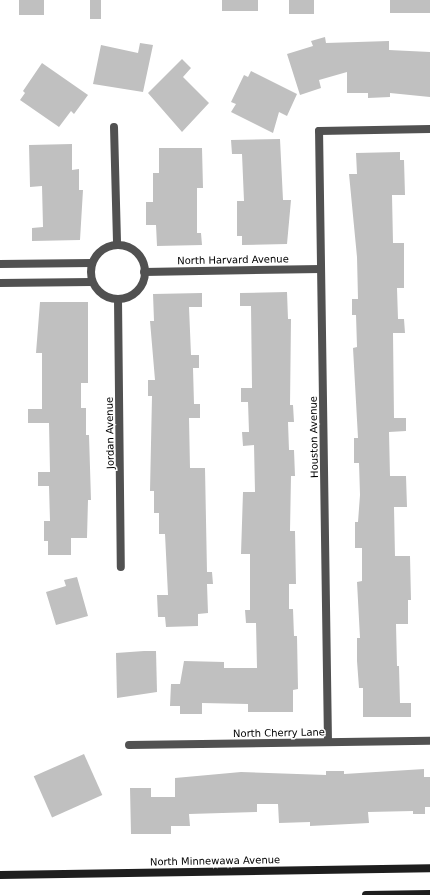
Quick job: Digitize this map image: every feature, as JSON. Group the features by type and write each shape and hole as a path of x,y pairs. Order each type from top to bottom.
{"main road":[{"name":"North Minnewawa Avenue","path":"0,875 430,868"},
{"path":"366,895 430,894"}],"street":[{"path":"114,127 117,245"},
{"name":"Houston Avenue","path":"328,742 319,131 430,129"},
{"path":"117,245 137,253 144,272 137,291 118,299 102,294 92,282 92,263 102,250 117,245"},
{"path":"0,264 92,263"},
{"name":"North Harvard Avenue","path":"144,272 322,269"},
{"path":"0,283 92,282"},
{"name":"Jordan Avenue","path":"118,299 121,567"},
{"name":"North Cherry Lane","path":"129,745 430,741"}],"building":[{"path":"19,0 44,0 44,15 19,15"},
{"path":"90,0 101,0 101,19 90,19"},
{"path":"222,0 258,0 258,11 222,11"},
{"path":"289,0 314,0 314,14 289,14"},
{"path":"390,0 430,0 430,13 390,13"},
{"path":"325,37 326,43 389,41 389,50 430,52 430,97 390,93 390,97 368,98 368,93 347,93 347,72 319,80 321,88 300,95 287,54 313,46 311,41"},
{"path":"140,43 153,45 143,92 93,84 101,45 138,53"},
{"path":"182,59 191,68 183,77 209,103 182,132 148,93"},
{"path":"42,63 88,95 74,114 71,111 59,127 20,100 25,93 23,91"},
{"path":"251,71 297,94 287,116 279,112 273,133 231,112 236,104 231,102 244,75 248,77"},
{"path":"280,139 283,200 291,200 287,244 242,245 242,236 237,236 237,201 244,201 242,154 232,154 231,140"},
{"path":"72,144 72,170 79,169 79,190 83,190 80,240 32,241 32,228 43,227 42,186 30,187 29,145"},
{"path":"159,148 202,148 203,188 197,188 197,233 201,233 202,245 157,246 156,225 146,225 146,202 153,202 153,173 159,173"},
{"path":"400,152 400,160 404,160 405,195 392,195 393,243 404,243 404,288 397,288 398,319 404,319 405,333 393,333 394,418 406,418 406,431 389,432 390,476 406,476 407,507 394,507 395,556 410,556 411,600 408,600 408,624 396,624 400,703 411,703 411,717 363,717 363,688 359,688 357,661 357,638 360,638 357,582 362,581 362,548 355,548 355,522 358,522 360,495 359,463 354,463 354,438 358,438 353,348 357,347 356,315 352,315 352,299 358,299 357,257 349,174 357,174 356,153"},
{"path":"287,292 288,319 291,319 290,405 293,405 294,422 288,422 289,450 294,450 295,476 291,476 290,531 295,531 296,584 289,584 289,609 293,609 294,636 297,636 298,689 293,690 293,712 248,712 248,704 202,703 202,714 180,714 180,706 170,706 171,684 180,684 184,661 224,662 224,668 257,668 256,623 246,623 245,610 250,610 250,554 241,554 243,492 255,492 254,445 243,446 242,432 249,432 248,402 241,402 241,388 252,388 251,306 240,306 240,293"},
{"path":"202,293 202,307 189,307 191,355 199,355 199,368 193,368 194,404 200,404 200,418 189,418 190,468 205,468 207,572 212,572 213,584 207,584 208,613 198,614 198,626 166,627 165,617 158,617 157,595 168,595 165,534 159,534 159,513 154,513 154,491 150,491 152,396 148,396 148,380 155,380 150,321 154,321 153,294"},
{"path":"40,302 88,302 88,383 81,383 81,408 86,408 86,435 89,435 91,500 88,500 87,538 71,538 71,555 48,555 48,541 44,541 44,521 50,521 49,486 38,486 38,472 50,472 49,423 28,423 28,409 42,409 42,353 36,353"},
{"path":"77,577 88,616 56,625 46,592 66,586 64,580"},
{"path":"156,651 157,692 117,698 116,653"},
{"path":"84,754 102,795 52,817 34,776"},
{"path":"424,769 424,777 430,777 430,807 425,807 425,814 413,814 413,811 368,812 369,823 310,826 310,822 279,823 278,804 257,804 257,812 189,814 190,826 171,826 171,834 131,834 130,788 151,788 151,797 175,797 175,778 241,772 326,775 326,771 344,771 344,774"}]}
